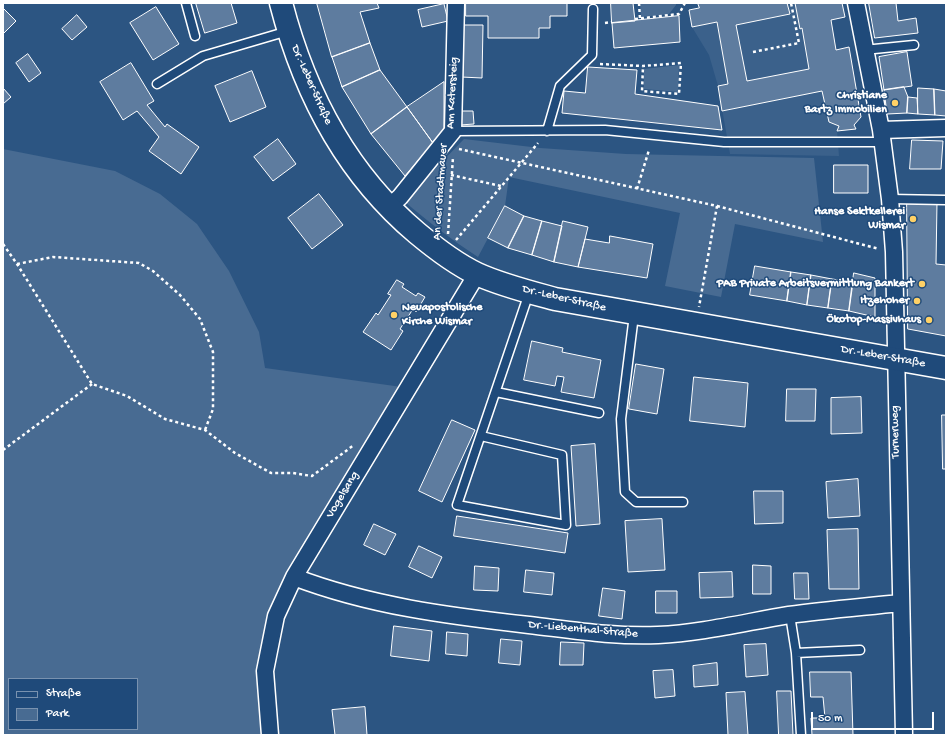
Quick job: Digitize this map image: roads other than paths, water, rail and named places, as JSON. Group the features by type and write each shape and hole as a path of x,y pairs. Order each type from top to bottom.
{"main road":[{"name":"Dr.-Leber-Straße","path":"281,3 288,31 322,116 365,181 389,207 426,241 445,255 477,274 529,292 634,314 946,368"}],"street":[{"name":"Am Katersteig","path":"389,207 400,197 453,131 456,3"},
{"name":"Turnerweg","path":"856,3 882,136 890,199 894,252 900,603 904,735"},
{"path":"882,136 946,128"},
{"name":"Vogelsang","path":"270,735 265,671 276,616 294,576 477,274"},
{"name":"Dr.-Liebenthal-Straße","path":"294,576 319,586 388,606 452,616 620,636 660,635 701,630 790,615 900,603"}],"lane":[{"path":"186,3 195,36"},
{"path":"547,131 560,86 592,55 592,9"},
{"path":"157,84 203,56 288,31"},
{"path":"864,50 914,45"},
{"path":"453,131 605,130 724,142 882,136"},
{"path":"890,199 946,200"},
{"path":"481,436 562,455 566,525 458,505 481,436 496,392 529,292"},
{"path":"634,314 621,419 625,492 636,502 683,502"},
{"path":"496,392 599,413"},
{"path":"790,615 796,653 801,735"},
{"path":"796,653 860,650"}],"place":[{"name":"Christiane Bartz Immobilien","path":"895,103"},
{"name":"Hanse Sektkellerei Wismar","path":"913,219"},
{"name":"PAB Private Arbeitsvermittlung Bankert","path":"922,284"},
{"name":"Itzehoher","path":"917,301"},
{"name":"Neuapostolische Kirche Wismar","path":"394,315"},
{"name":"Ökotop-Massivhaus","path":"929,320"}]}
